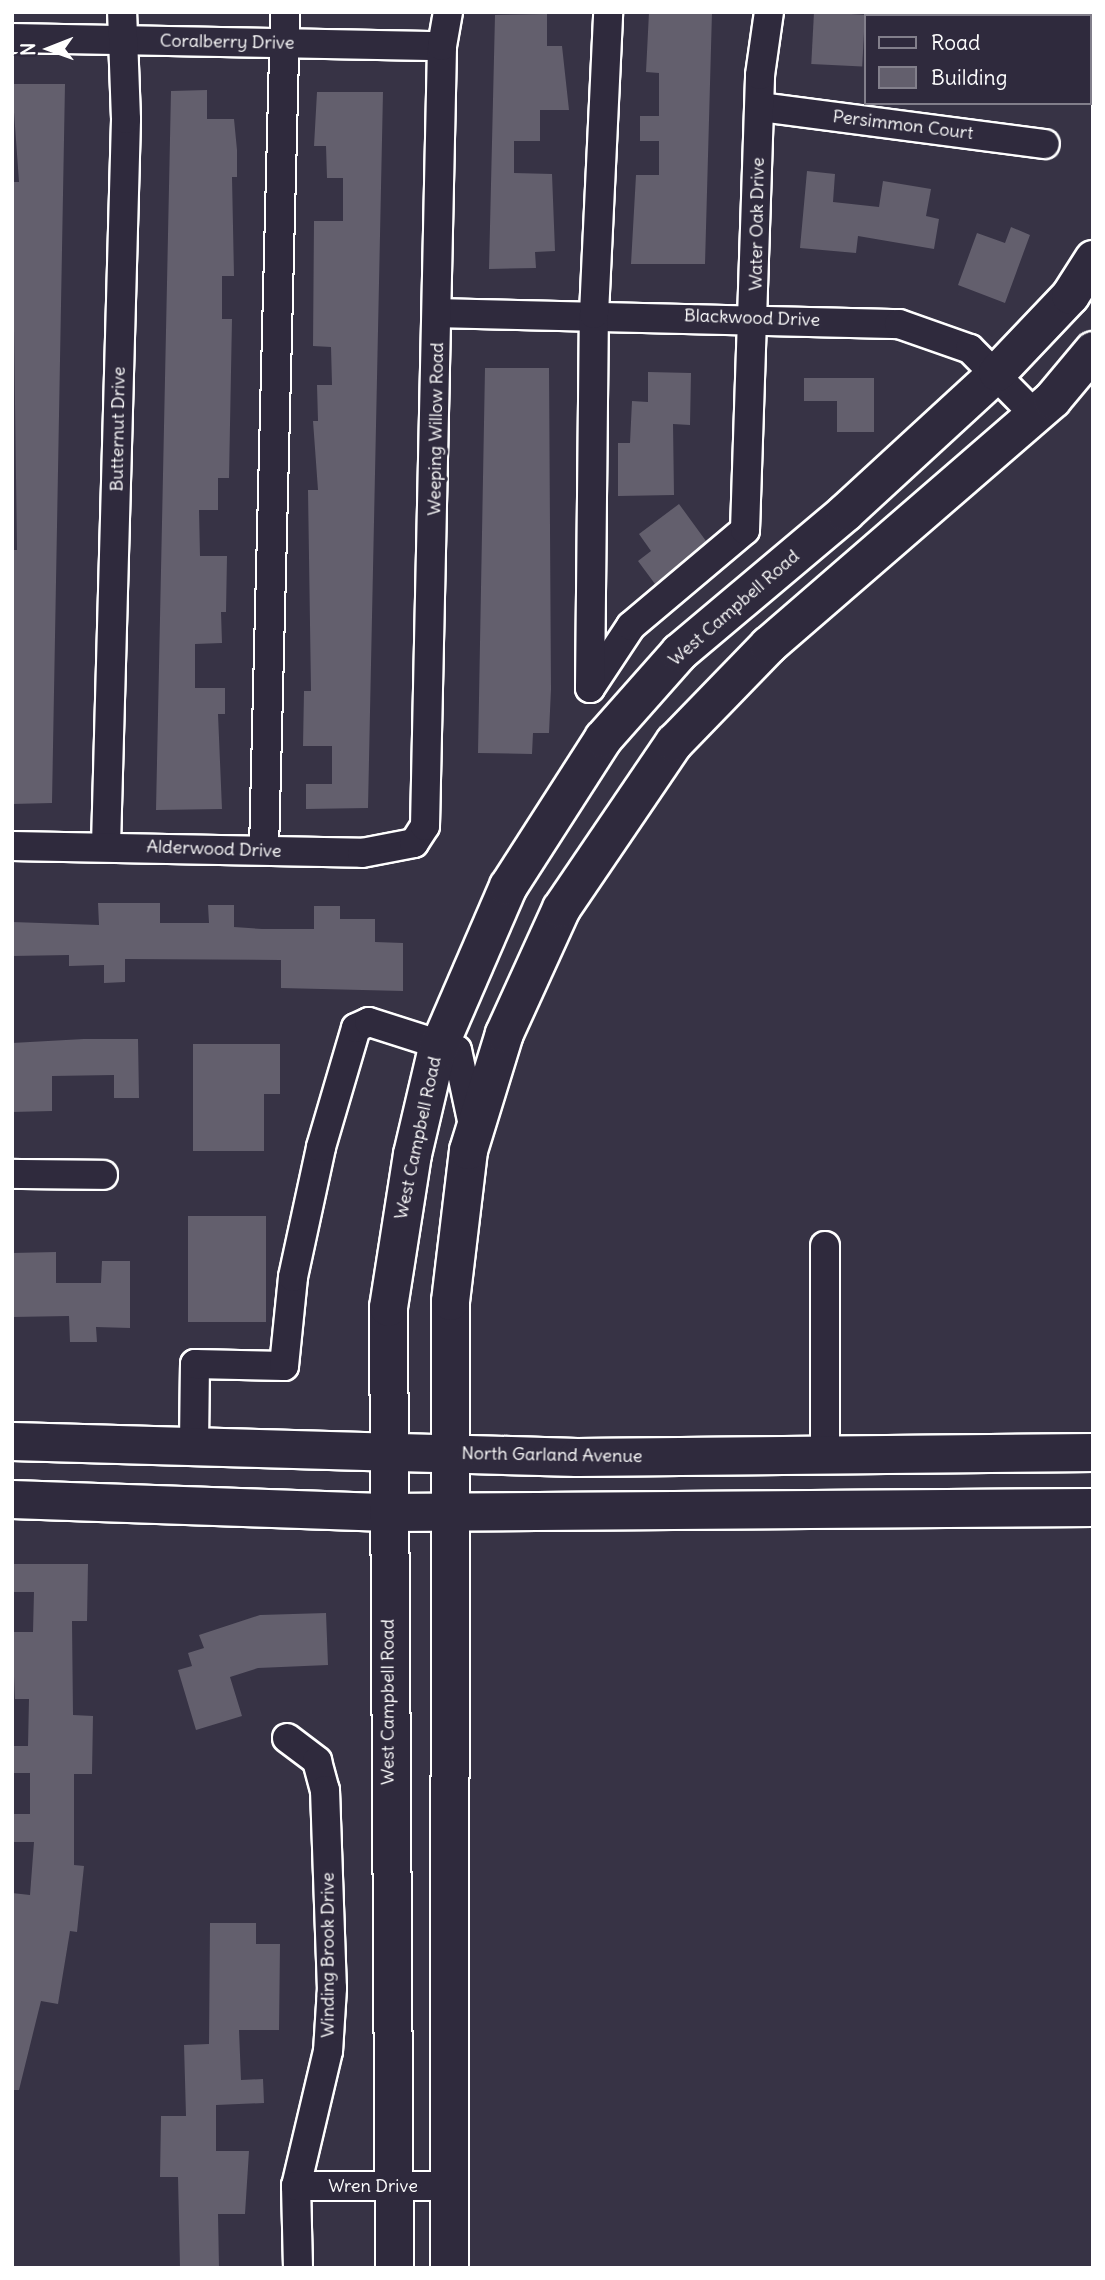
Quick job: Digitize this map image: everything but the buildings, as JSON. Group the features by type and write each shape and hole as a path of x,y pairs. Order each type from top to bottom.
{"main road":[{"name":"West Campbell Road","path":"394,2268 388,1512 393,1255 441,1041 483,938 535,839 603,738 709,627 998,372 1070,295 1093,259"},
{"path":"449,2268 447,1453 454,1251 474,1130 504,1032 561,908 674,742 744,670 1034,414 1093,350"},
{"path":"709,627 744,670"},
{"name":"North Garland Avenue","path":"12,1441 447,1453 825,1455 1093,1452"},
{"path":"12,1499 388,1512 1093,1507"}],"street":[{"name":"Butternut Drive","path":"106,845 126,119 120,41 122,12"},
{"path":"264,850 285,12"},
{"name":"Weeping Willow Road","path":"414,844 425,826 428,802 442,46 448,12"},
{"path":"594,314 608,12"},
{"name":"Water Oak Drive","path":"594,314 590,688 631,626 745,530 750,478 760,107 769,12"},
{"name":"Coralberry Drive","path":"12,38 442,46"},
{"name":"Persimmon Court","path":"760,107 1045,144"},
{"name":"Blackwood Drive","path":"438,313 755,317 899,324 940,334 998,372 1034,414"},
{"name":"Alderwood Drive","path":"12,846 106,845 362,853 414,844"},
{"path":"194,1445 195,1364 284,1366 292,1277 321,1147 356,1028 369,1022 441,1041 457,1050 463,1065 474,1130"},
{"path":"12,1174 103,1175"},
{"path":"825,1246 825,1455"},
{"name":"Winding Brook Drive","path":"287,1738 317,1762 325,1790 332,1975 328,2051 296,2186 298,2268"},
{"name":"Wren Drive","path":"296,2186 450,2186"}]}
